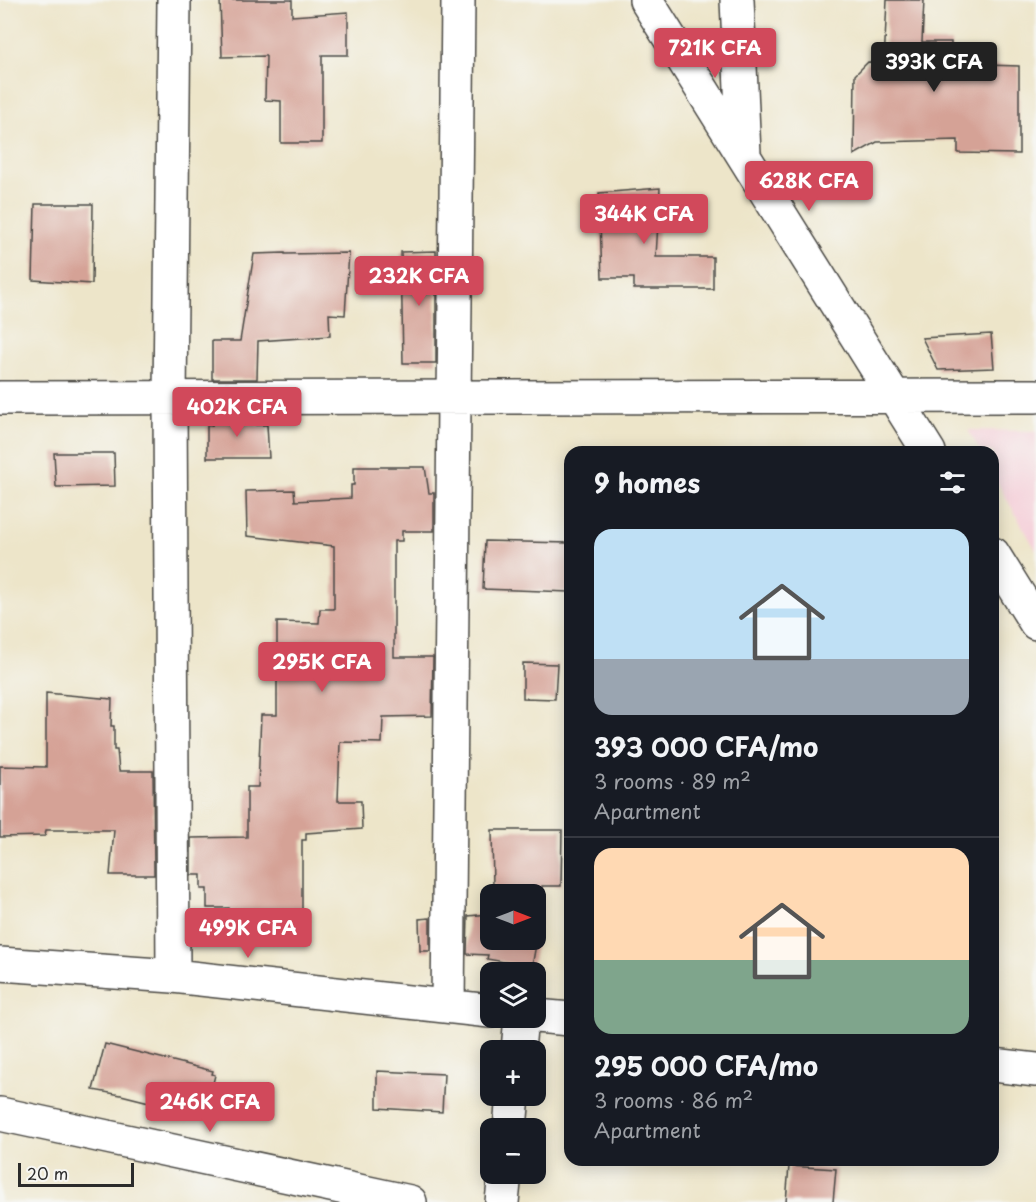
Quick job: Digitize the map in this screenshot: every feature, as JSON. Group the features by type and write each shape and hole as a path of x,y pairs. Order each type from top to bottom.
{"street":[{"path":"173,976 170,398 174,0"},
{"path":"448,1006 458,0"},
{"path":"646,0 925,446"},
{"path":"737,0 744,157"},
{"path":"0,398 453,399 1036,396"},
{"path":"999,564 1036,623"},
{"path":"0,964 173,976 480,1010"},
{"path":"546,1017 564,1018"},
{"path":"999,1066 1036,1070"},
{"path":"0,1114 391,1200"},
{"path":"502,1202 504,1184"}],"shaded area":[{"path":"968,430 1036,431 1036,550 999,485 999,446 977,446"}],"building":[{"path":"220,0 292,0 292,16 348,12 348,55 322,55 322,143 281,143 281,101 265,100 266,56 222,57"},
{"path":"887,0 924,0 922,42 951,42 951,64 1019,66 1019,154 958,153 958,140 877,142 854,155 855,75 868,62 884,63"},
{"path":"660,188 656,257 713,257 713,289 634,289 634,278 602,278 599,193"},
{"path":"35,204 93,204 92,284 33,280"},
{"path":"436,251 436,363 403,363 401,252"},
{"path":"349,253 345,315 329,314 330,336 258,341 257,379 212,379 212,341 240,341 254,254"},
{"path":"991,334 994,368 938,370 922,338"},
{"path":"212,416 256,416 256,425 267,425 269,458 207,458 207,426 212,426"},
{"path":"54,453 114,453 115,486 56,487"},
{"path":"354,467 425,467 429,493 434,493 434,531 402,531 402,541 394,541 394,657 433,657 432,716 383,717 382,743 340,742 338,801 361,801 362,829 306,833 306,840 302,840 302,940 228,929 229,908 207,908 207,889 201,889 201,875 191,875 191,838 247,837 247,787 258,787 261,715 277,715 277,622 319,623 320,609 334,609 334,546 247,536 246,491 294,490 295,501 351,498"},
{"path":"485,541 564,543 564,592 483,589"},
{"path":"523,663 557,664 555,699 523,698"},
{"path":"46,693 112,699 111,726 114,726 114,750 117,750 119,771 153,771 154,875 110,875 114,830 46,830 45,836 0,837 0,766 46,767"},
{"path":"492,830 562,830 561,886 493,884"},
{"path":"480,915 480,950 535,950 533,962 504,962 487,959 488,955 467,954 468,916"},
{"path":"430,918 430,951 420,951 419,919"},
{"path":"105,1044 213,1071 212,1074 215,1075 205,1116 93,1090"},
{"path":"377,1071 444,1074 442,1112 377,1108"},
{"path":"789,1166 836,1169 833,1202 786,1202"}]}
